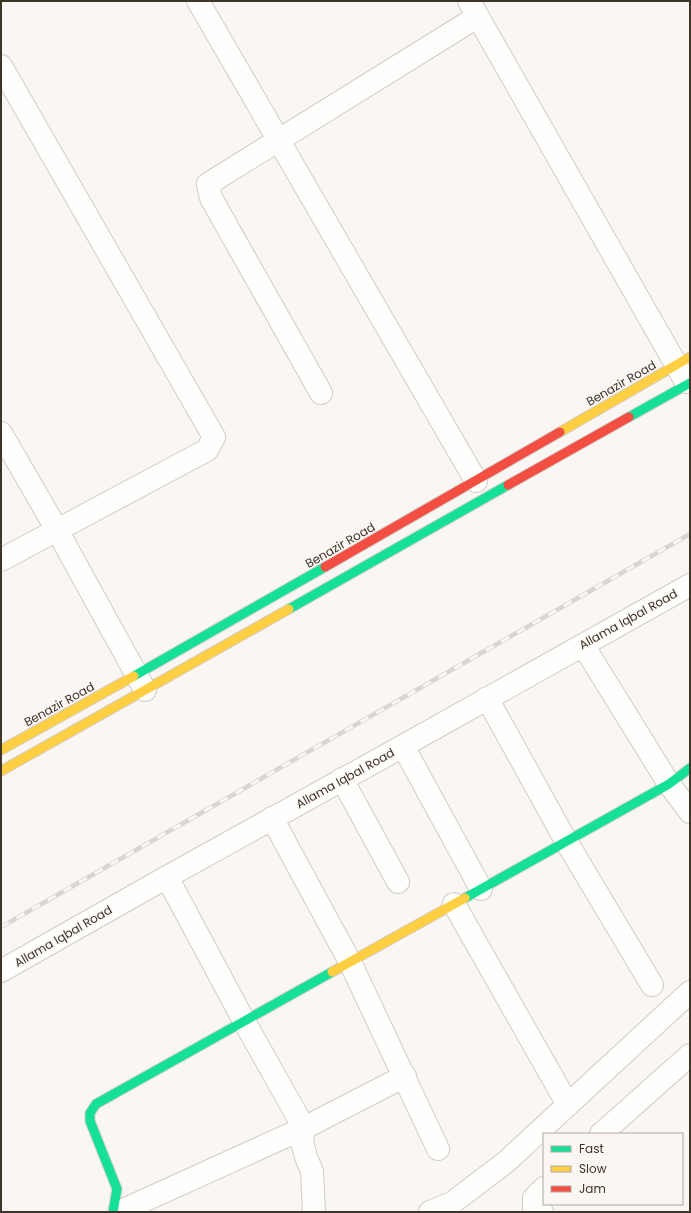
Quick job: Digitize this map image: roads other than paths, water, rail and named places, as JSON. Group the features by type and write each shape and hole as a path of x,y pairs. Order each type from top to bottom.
{"main road":[{"name":"Benazir Road","path":"1,750 141,682 476,481 684,361"},
{"path":"1,771 141,682 552,460 689,384"},
{"path":"113,1212 117,1189 90,1121 90,1113 96,1104 669,784 690,768"}],"street":[{"path":"198,1 476,481"},
{"path":"321,393 211,198 208,184 278,140 473,9 684,361 689,384"},
{"path":"1,66 214,438 207,450 1,560"},
{"path":"1,433 57,530 141,682"},
{"name":"Allama Iqbal Road","path":"1,971 689,586"},
{"path":"583,644 669,784 690,812"},
{"path":"487,698 566,841 652,985"},
{"path":"403,746 481,889"},
{"path":"342,779 398,882"},
{"path":"272,818 350,962 405,1076 438,1149"},
{"path":"167,877 244,1021 304,1128 302,1142 312,1171 314,1212"},
{"path":"454,904 568,1105"},
{"path":"430,1212 452,1203 506,1162 690,992"},
{"path":"602,1133 690,1055"},
{"path":"119,1212 304,1128 405,1076"},
{"path":"542,1212 534,1208 534,1198 543,1189"}],"railway":[{"path":"1,927 690,534"}]}
